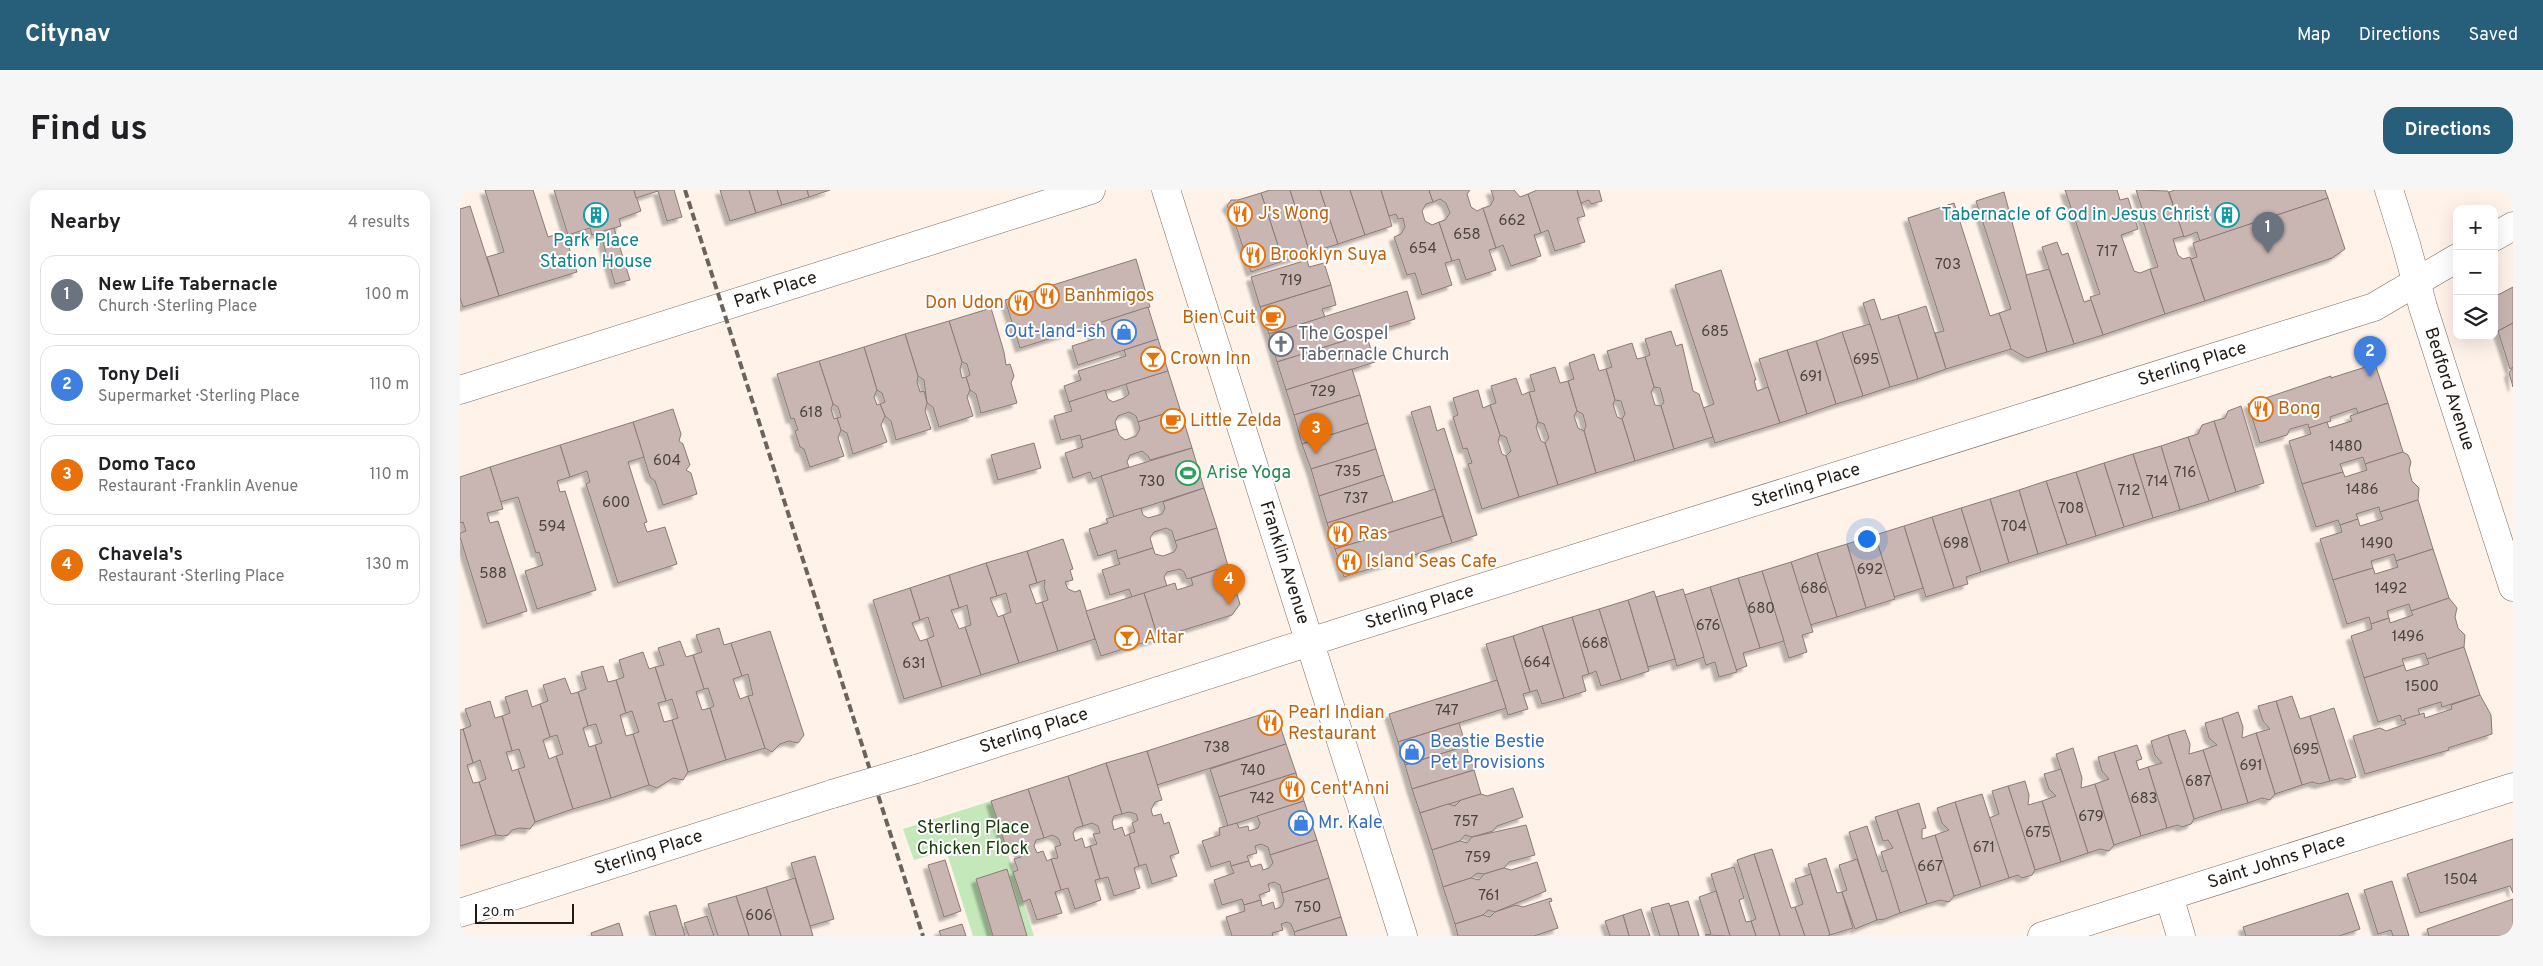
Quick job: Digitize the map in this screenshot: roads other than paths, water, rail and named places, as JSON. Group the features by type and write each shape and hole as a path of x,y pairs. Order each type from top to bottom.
{"street":[{"name":"Park Place","path":"460,390 1091,190"},
{"name":"Franklin Avenue","path":"1166,190 1403,936"},
{"name":"Bedford Avenue","path":"2389,190 2513,587"},
{"path":"2498,235 2513,226"},
{"name":"Sterling Place","path":"460,913 2374,307 2453,260"},
{"name":"Saint Johns Place","path":"2042,936 2513,787"},
{"path":"2169,896 2181,936"}],"railway":[{"path":"685,190 923,936"}],"place":[{"name":"J's Wong","path":"1240,214"},
{"name":"Park Place Station House","path":"596,215"},
{"name":"Tabernacle of God in Jesus Christ","path":"2227,215"},
{"name":"New Life Tabernacle","path":"2268,253"},
{"name":"Brooklyn Suya","path":"1253,255"},
{"name":"Banhmigos","path":"1047,296"},
{"name":"Don Udon","path":"1021,303"},
{"name":"Bien Cuit","path":"1273,318"},
{"name":"Out-land-ish","path":"1124,332"},
{"name":"The Gospel Tabernacle Church","path":"1281,344"},
{"name":"Crown Inn","path":"1153,359"},
{"name":"Tony Deli","path":"2370,377"},
{"name":"Bong","path":"2261,409"},
{"name":"Little Zelda","path":"1173,421"},
{"name":"Domo Taco","path":"1316,454"},
{"name":"Arise Yoga","path":"1188,473"},
{"name":"Ras","path":"1340,534"},
{"name":"Island Seas Cafe","path":"1349,562"},
{"name":"Chavela's","path":"1229,605"},
{"name":"Altar","path":"1127,638"},
{"name":"Pearl Indian Restaurant","path":"1270,723"},
{"name":"Beastie Bestie Pet Provisions","path":"1412,752"},
{"name":"Cent'Anni","path":"1292,789"},
{"name":"Mr. Kale","path":"1301,823"}],"park label":[{"name":"Sterling Place Chicken Flock","path":"973,838"}]}
